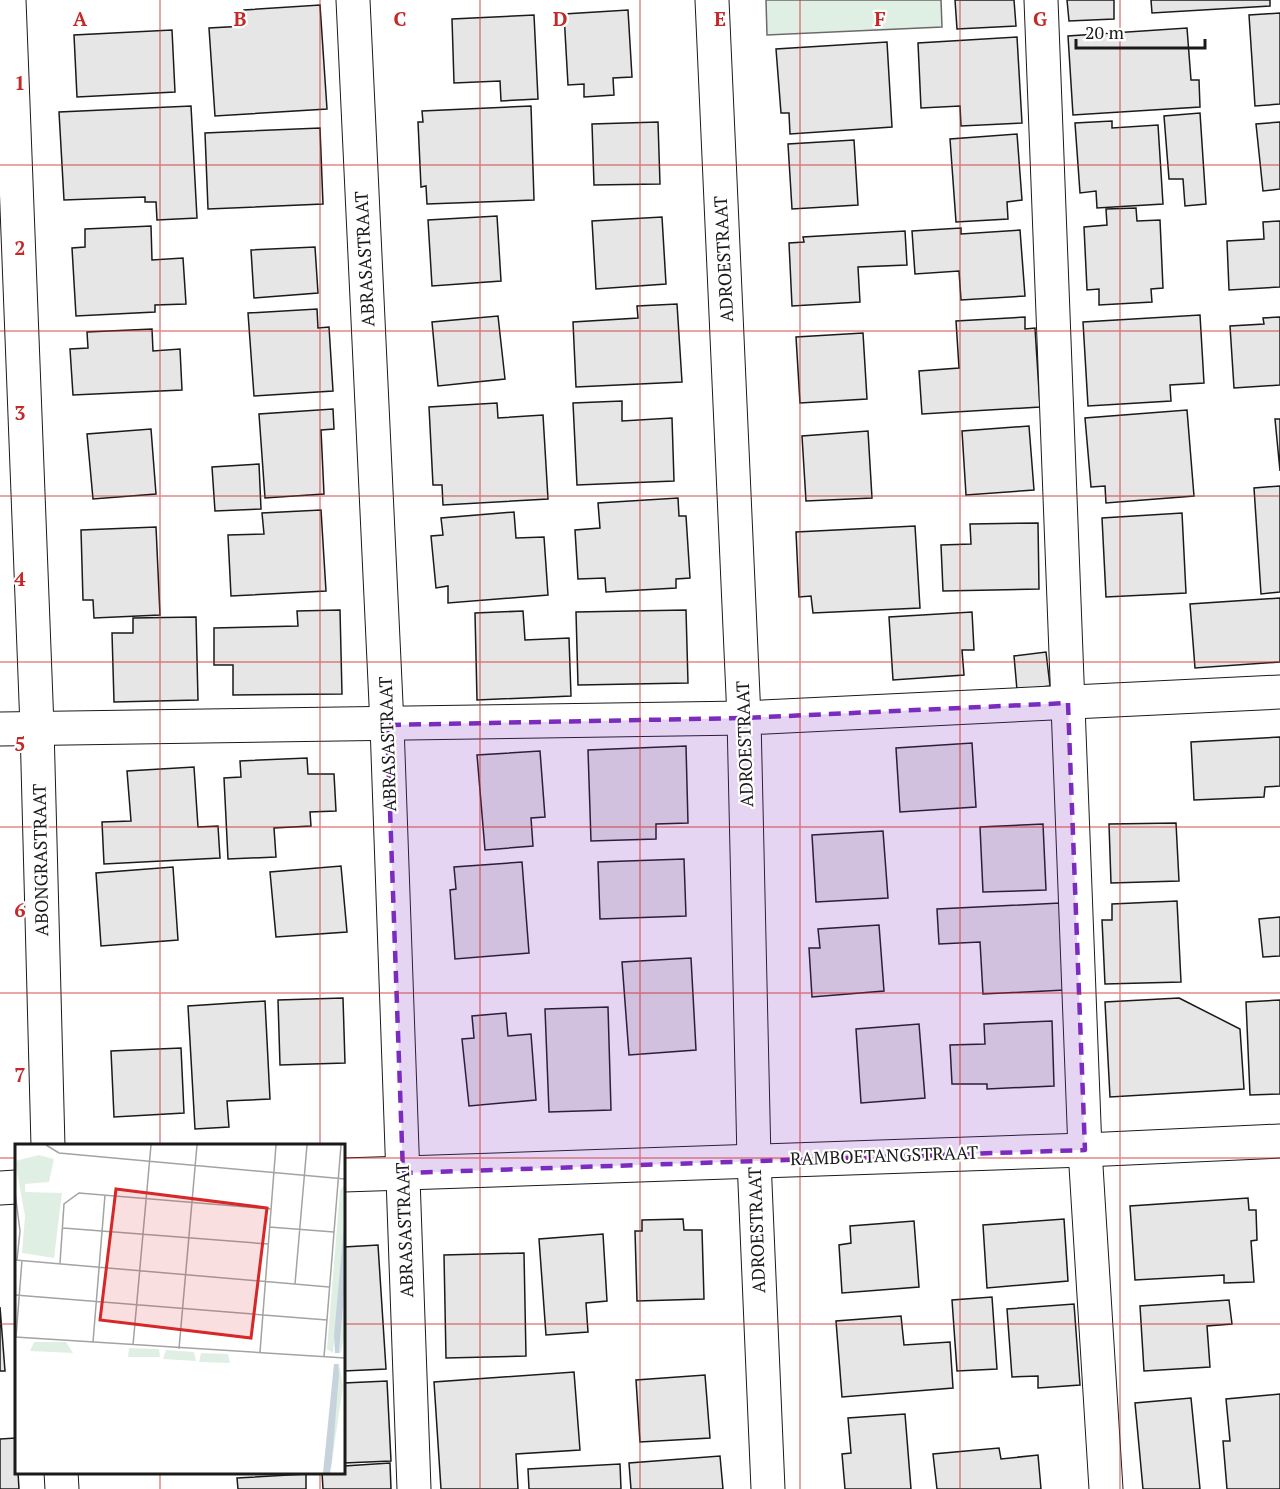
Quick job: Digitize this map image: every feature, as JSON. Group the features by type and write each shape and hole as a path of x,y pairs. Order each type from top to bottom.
{"street":[{"name":"ABONGRASTRAAT","path":"9,0 37,727 48,1144"},
{"name":"ABRASASTRAAT","path":"353,0 387,725 414,1489"},
{"name":"ADROESTRAAT","path":"712,0 744,718 754,1160 768,1489"},
{"path":"1041,0 1084,1150 1106,1489"},
{"path":"0,729 744,718 1280,692"},
{"name":"RAMBOETANGSTRAAT","path":"345,1175 1084,1150 1280,1141"},
{"path":"0,1188 15,1187"},
{"path":"61,1474 62,1489"}],"highlighted area":[{"path":"1068,703 1085,1150 403,1173 387,725 744,718"}],"green space":[{"path":"766,0 941,0 942,27 767,35"}],"building":[{"path":"955,0 1014,0 1016,26 957,29"},
{"path":"1067,0 1114,0 1114,19 1069,21"},
{"path":"1151,0 1270,0 1270,6 1152,13"},
{"path":"320,5 327,109 215,116 209,28 245,26 244,10"},
{"path":"628,10 632,77 613,78 614,95 584,97 584,84 568,85 564,14"},
{"path":"1280,13 1280,104 1255,106 1249,15"},
{"path":"534,15 538,99 501,101 500,81 454,83 452,19"},
{"path":"1187,28 1191,80 1199,80 1200,107 1073,115 1068,36"},
{"path":"172,30 175,92 77,97 74,35"},
{"path":"1017,37 1022,123 961,126 960,106 921,108 918,43"},
{"path":"887,42 892,127 790,134 789,113 781,113 776,49"},
{"path":"191,106 197,218 157,220 156,202 145,202 145,197 64,200 59,112"},
{"path":"531,106 534,200 427,204 426,186 421,187 418,122 423,122 422,111"},
{"path":"1200,113 1206,204 1185,206 1183,179 1169,179 1164,116"},
{"path":"1112,121 1112,128 1158,125 1163,204 1097,208 1096,191 1080,193 1075,123"},
{"path":"658,122 660,184 594,185 592,124"},
{"path":"1280,122 1280,189 1263,191 1256,124"},
{"path":"320,128 323,204 208,209 205,133"},
{"path":"1017,134 1022,200 1007,202 1008,219 956,222 950,139"},
{"path":"854,140 858,205 792,209 788,144"},
{"path":"1136,208 1137,221 1160,220 1163,288 1151,289 1152,302 1099,305 1099,289 1087,290 1084,227 1107,225 1106,209"},
{"path":"497,216 501,281 432,286 428,220"},
{"path":"662,217 666,284 596,289 592,221"},
{"path":"1280,221 1280,287 1229,290 1227,241 1264,239 1263,222"},
{"path":"151,226 152,260 183,258 186,304 155,305 155,312 76,316 72,248 85,247 85,229"},
{"path":"961,228 961,234 1020,230 1025,296 961,300 959,271 915,274 912,231"},
{"path":"905,231 907,265 858,267 860,302 792,306 789,243 804,242 803,237"},
{"path":"315,247 318,293 254,298 251,250"},
{"path":"677,304 682,382 576,387 573,322 638,318 637,306"},
{"path":"317,309 318,328 329,327 333,391 254,396 248,313"},
{"path":"1200,315 1204,383 1170,385 1171,401 1088,406 1083,322"},
{"path":"498,316 505,379 438,386 432,322"},
{"path":"1025,317 1025,329 1035,328 1040,407 922,414 919,371 959,368 956,321"},
{"path":"1280,317 1280,385 1234,388 1230,326 1264,324 1263,318"},
{"path":"152,329 153,351 180,349 182,390 73,395 70,349 88,348 87,332"},
{"path":"863,333 867,399 800,403 796,337"},
{"path":"622,401 622,421 672,418 674,481 577,485 573,403"},
{"path":"497,403 498,418 543,415 548,499 443,505 442,485 433,485 429,407"},
{"path":"333,409 334,429 321,430 324,494 265,498 259,414"},
{"path":"1187,410 1194,496 1106,503 1105,486 1091,487 1085,418"},
{"path":"1275,419 1280,419 1280,471"},
{"path":"1029,426 1034,490 966,495 962,431"},
{"path":"151,429 156,494 93,499 87,434"},
{"path":"868,431 872,498 806,501 802,436"},
{"path":"259,464 261,509 215,511 212,467"},
{"path":"1280,486 1280,592 1261,594 1254,488"},
{"path":"678,498 679,516 686,516 690,578 676,579 676,588 606,592 605,578 578,579 575,530 600,528 598,503"},
{"path":"321,510 326,591 231,596 228,535 264,534 262,513"},
{"path":"514,512 516,538 544,537 548,595 448,603 448,586 436,588 431,536 443,535 441,518"},
{"path":"1182,513 1186,593 1106,597 1102,518"},
{"path":"1038,523 1039,589 943,591 941,545 971,544 970,524"},
{"path":"915,526 920,608 813,613 811,596 799,597 796,532"},
{"path":"156,527 160,615 94,618 93,600 83,600 81,530"},
{"path":"1280,598 1280,662 1195,668 1190,604"},
{"path":"340,610 342,694 233,695 233,665 214,665 214,628 298,626 297,611"},
{"path":"686,610 688,683 578,685 576,612"},
{"path":"523,611 525,640 569,638 571,696 477,700 475,613"},
{"path":"972,612 974,650 962,650 964,675 893,680 889,617"},
{"path":"196,617 198,700 114,702 112,633 133,633 133,618"},
{"path":"1046,652 1050,686 1017,690 1014,656"},
{"path":"1280,737 1280,786 1265,787 1264,797 1194,800 1191,742"},
{"path":"972,743 976,807 900,812 896,748"},
{"path":"686,746 688,823 656,824 656,839 591,841 588,750"},
{"path":"540,751 545,817 531,818 533,846 485,850 477,755"},
{"path":"307,758 308,774 334,774 336,811 310,812 311,826 274,828 276,857 228,859 224,778 241,777 240,761"},
{"path":"194,767 198,827 218,826 220,858 104,864 102,822 131,821 127,771"},
{"path":"1176,823 1179,881 1111,883 1109,824"},
{"path":"1043,824 1046,890 983,892 980,827"},
{"path":"883,831 888,898 816,902 812,835"},
{"path":"684,859 686,916 600,919 598,862"},
{"path":"522,862 529,953 455,959 450,890 456,889 454,867"},
{"path":"341,866 347,932 276,937 270,872"},
{"path":"173,867 178,940 101,946 96,873"},
{"path":"1177,901 1181,982 1105,984 1102,920 1112,920 1112,904"},
{"path":"1060,903 1065,990 983,994 980,942 939,944 937,909"},
{"path":"1280,917 1280,956 1263,957 1259,919"},
{"path":"879,925 884,991 812,997 809,948 820,948 818,929"},
{"path":"691,958 696,1050 629,1055 622,962"},
{"path":"343,998 345,1063 280,1065 278,1000"},
{"path":"1179,998 1240,1029 1244,1089 1110,1097 1105,1002"},
{"path":"1280,1000 1280,1094 1250,1095 1246,1002"},
{"path":"265,1001 270,1099 227,1101 229,1127 195,1129 188,1006"},
{"path":"608,1007 611,1110 549,1112 545,1009"},
{"path":"506,1013 508,1036 531,1034 536,1100 469,1106 462,1039 474,1038 472,1016"},
{"path":"1052,1021 1054,1086 987,1089 987,1084 952,1084 950,1045 985,1044 984,1024"},
{"path":"919,1024 925,1098 861,1103 856,1029"},
{"path":"181,1048 184,1113 114,1117 111,1051"},
{"path":"1248,1198 1249,1210 1256,1210 1257,1240 1251,1241 1254,1282 1224,1283 1224,1275 1135,1280 1130,1206"},
{"path":"683,1219 684,1230 702,1230 704,1299 637,1301 635,1231 642,1231 642,1220"},
{"path":"1064,1219 1068,1281 987,1288 983,1225"},
{"path":"914,1221 919,1287 842,1293 839,1245 851,1243 850,1226"},
{"path":"603,1234 607,1301 586,1303 588,1332 546,1335 539,1239"},
{"path":"378,1245 386,1369 345,1371 345,1247"},
{"path":"524,1253 526,1356 446,1358 444,1255"},
{"path":"992,1297 997,1369 957,1371 952,1300"},
{"path":"1229,1300 1232,1324 1207,1326 1210,1367 1144,1371 1140,1306"},
{"path":"1074,1304 1080,1385 1038,1388 1038,1376 1012,1377 1007,1309"},
{"path":"0,1307 5,1371 0,1371"},
{"path":"901,1316 904,1345 950,1342 953,1388 842,1397 836,1321"},
{"path":"574,1372 580,1450 516,1454 518,1489 441,1489 434,1382"},
{"path":"705,1375 710,1438 640,1442 636,1380"},
{"path":"387,1381 391,1461 345,1463 345,1383"},
{"path":"1280,1394 1280,1489 1227,1489 1223,1441 1230,1441 1226,1399"},
{"path":"1191,1398 1200,1489 1143,1489 1135,1403"},
{"path":"905,1414 911,1489 845,1489 842,1454 851,1453 848,1418"},
{"path":"15,1438 15,1474 18,1474 19,1489 0,1489 0,1439"},
{"path":"999,1448 1001,1459 1038,1455 1041,1489 937,1489 933,1454"},
{"path":"720,1456 723,1489 631,1489 629,1463"},
{"path":"390,1463 391,1489 323,1489 322,1474 345,1474 345,1466"},
{"path":"620,1464 621,1489 529,1489 528,1469"},
{"path":"306,1474 306,1489 238,1489 237,1478"}]}
